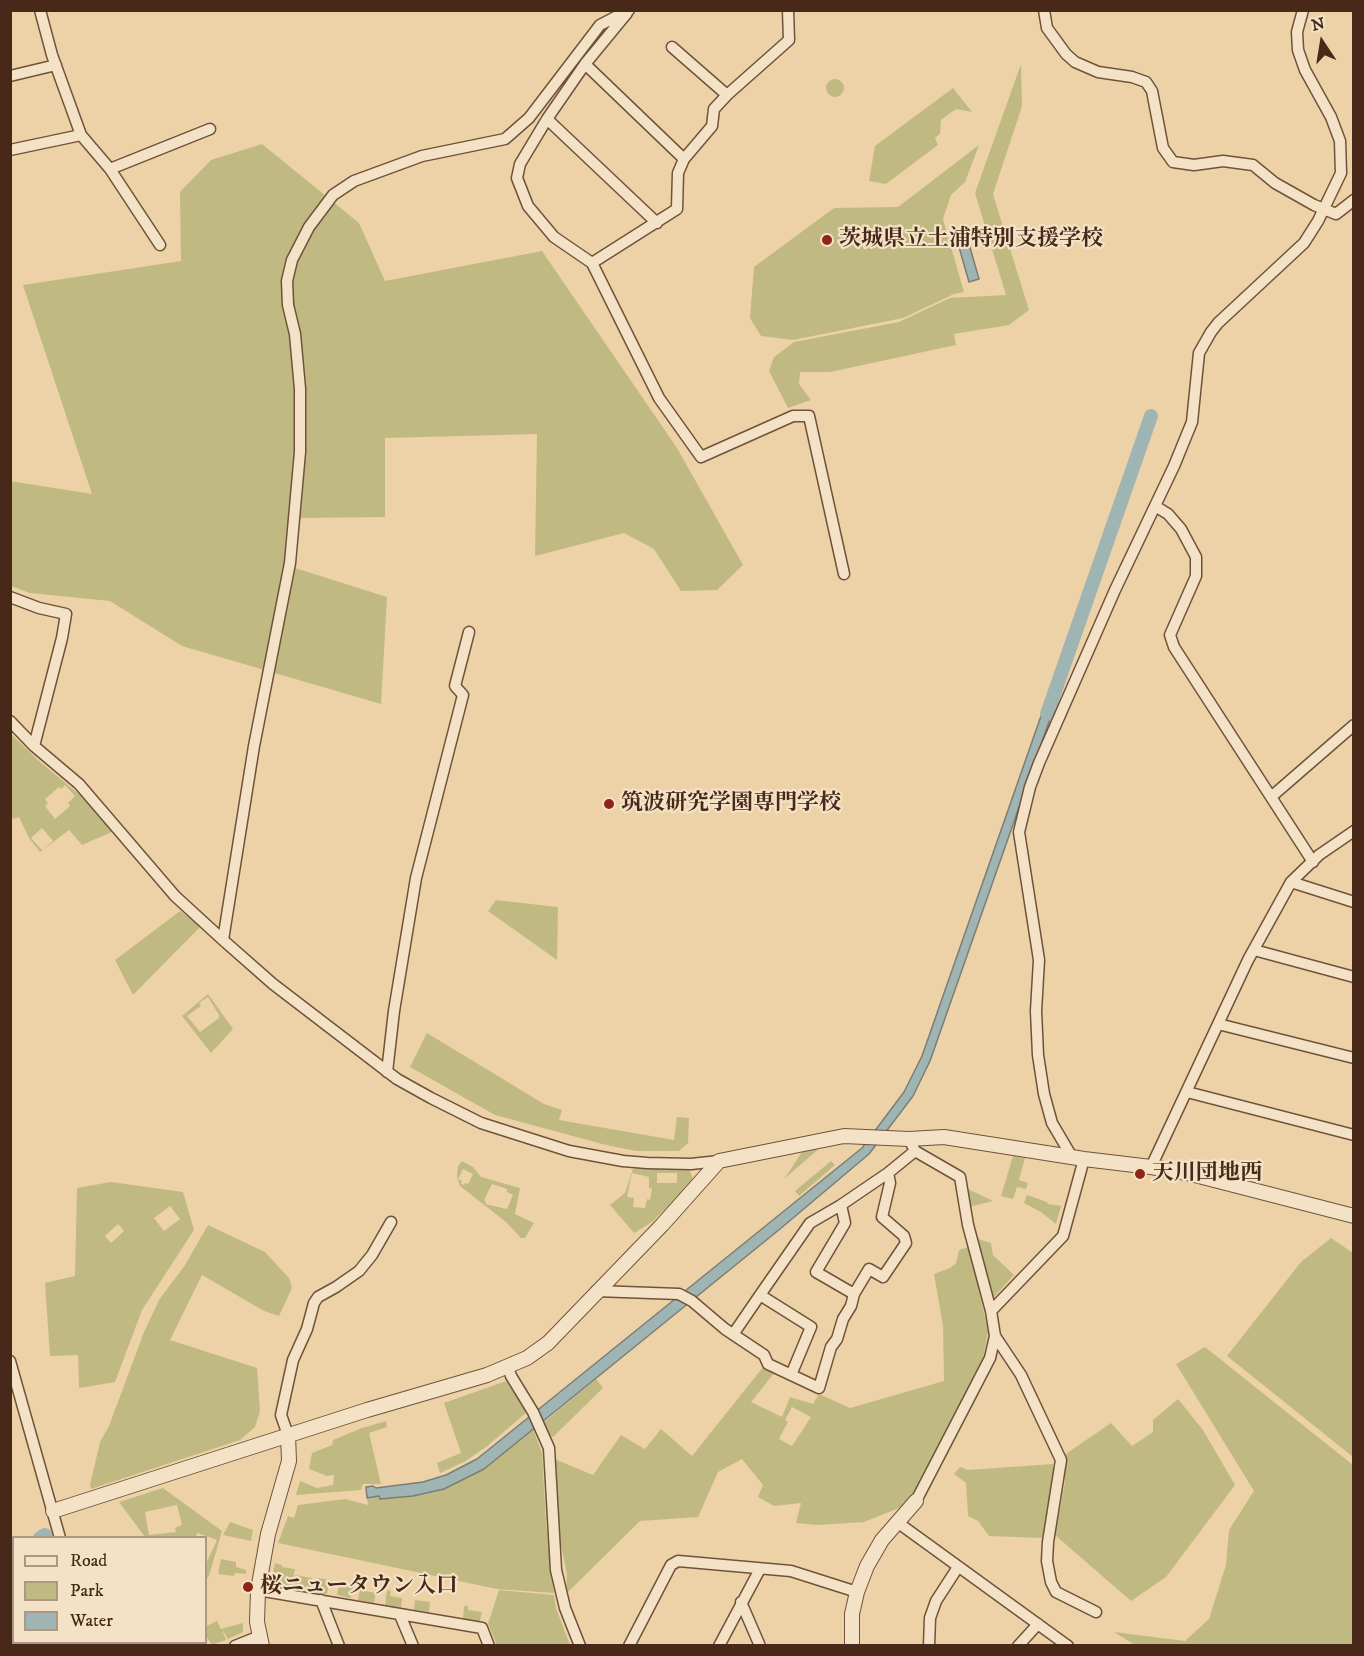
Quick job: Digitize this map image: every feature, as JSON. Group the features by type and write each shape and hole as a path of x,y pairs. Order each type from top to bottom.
{"street":[{"path":"40,10 56,65 81,135 110,169 160,245"},
{"path":"222,940 254,746 290,563 300,452 300,389 295,334 288,305 287,281 292,261 309,227 333,195 354,181 422,156 505,140 529,118 600,25 629,10 585,64 547,119 520,165 517,178 528,206 554,237 592,263 659,398 701,457 793,416 809,416 844,574"},
{"path":"592,263 677,209 678,173 684,159 712,126 714,109 789,40 788,10"},
{"path":"1044,10 1047,28 1066,54 1075,62 1098,72 1132,77 1146,82 1152,91 1163,148 1173,162 1194,165 1223,161 1253,165 1275,183 1323,210 1336,214 1353,200"},
{"path":"991,1311 1063,1236 1078,1158 1052,1124 1042,1084 1036,1011 1039,960 1018,832 1039,763 1192,422 1199,353 1211,332 1304,243 1341,174 1340,141 1331,117 1305,70 1299,50 1297,32 1303,10"},
{"path":"672,47 727,95"},
{"path":"585,64 684,159"},
{"path":"10,76 56,65"},
{"path":"547,119 657,223"},
{"path":"110,169 210,129"},
{"path":"10,150 81,135"},
{"path":"1155,506 1168,514 1181,529 1196,557 1196,576 1170,635 1174,647 1313,862"},
{"path":"10,597 39,608 66,614 34,747"},
{"path":"387,1072 394,1011 416,878 463,694 455,686 469,632"},
{"path":"10,721 34,747 79,784 175,896 273,984 387,1072 431,1098 481,1123 569,1150 623,1161 647,1163 691,1164 718,1161 827,1138 867,1136 912,1145 960,1177 968,1225 991,1311 995,1336 990,1358 916,1501 873,1554 857,1592 852,1614 852,1646"},
{"path":"1271,797 1353,725"},
{"path":"1151,1167 1254,950 1291,882 1319,855 1353,831"},
{"path":"1291,882 1353,902"},
{"path":"1254,950 1353,977"},
{"path":"1218,1024 1353,1058"},
{"path":"1187,1092 1353,1135"},
{"path":"734,1333 810,1223 888,1173 912,1145 944,1137 1187,1173 1353,1216"},
{"path":"53,1511 508,1367 527,1358 548,1343 662,1225 718,1161"},
{"path":"596,1291 677,1294 692,1301 725,1329 764,1354 768,1364 819,1388 831,1347 837,1339 854,1294 869,1269 883,1277 906,1243 904,1236 882,1217 890,1183 888,1173"},
{"path":"841,1205 845,1223 816,1272 854,1294"},
{"path":"235,1646 261,1641 257,1622 258,1590 268,1534 289,1461 288,1435 281,1415 293,1360 318,1297 359,1271 372,1255 391,1222"},
{"path":"760,1295 811,1327 791,1375"},
{"path":"995,1336 1021,1375 1061,1460 1048,1542 1047,1561 1051,1582 1056,1592 1096,1612"},
{"path":"10,1361 59,1536"},
{"path":"508,1367 539,1424 549,1448 556,1570 565,1608 580,1646"},
{"path":"897,1522 1068,1646"},
{"path":"629,1646 671,1564 678,1561 790,1571 857,1592"},
{"path":"929,1646 930,1618 936,1601 958,1568"},
{"path":"719,1646 760,1569"},
{"path":"258,1590 482,1629 489,1646"},
{"path":"321,1600 339,1646"},
{"path":"741,1602 760,1646"},
{"path":"400,1615 413,1646"},
{"path":"1018,1646 1038,1624"}],"green space":[{"path":"1021,64 1022,106 993,194 1029,310 1009,325 954,334 956,345 830,372 800,372 799,384 811,400 788,408 769,371 774,357 794,342 899,322 950,298 1006,295 975,193"},
{"path":"835,79 841,82 844,88 841,94 835,97 829,94 826,88 829,82"},
{"path":"953,88 972,112 956,109 941,120 940,134 935,138 938,145 886,184 869,181 875,146"},
{"path":"262,144 359,223 385,281 542,251 677,448 743,565 717,590 681,591 654,549 624,533 535,556 537,434 385,438 385,517 300,518 295,568 387,597 381,704 182,646 110,601 30,593 11,586 10,481 92,494 23,285 181,261 180,192 211,160"},
{"path":"979,145 965,182 951,195 943,219 964,292 954,294 903,318 793,340 761,336 750,318 754,267 834,208 898,207"},
{"path":"10,733 39,761 92,805 114,831 82,845 69,830 40,852 29,838 19,817 13,819 11,817","holes":["65,785 75,796 68,803 70,806 55,819 45,806 48,803 45,799 59,787 61,789","42,828 53,841 42,850 31,838"]},
{"path":"496,900 558,907 557,960 488,911"},
{"path":"180,911 201,926 133,995 115,960"},
{"path":"208,994 233,1029 211,1053 182,1016","holes":["208,997 219,1018 200,1032 187,1016 201,1006 199,1003"]},
{"path":"427,1033 544,1104 562,1110 559,1120 674,1140 677,1117 689,1118 688,1143 679,1151 636,1151 495,1115 410,1067"},
{"path":"821,1147 784,1179 802,1152"},
{"path":"1013,1156 1025,1158 1019,1180 1028,1183 1026,1189 1017,1187 1013,1199 1001,1196"},
{"path":"462,1161 473,1167 481,1177 520,1188 515,1214 534,1223 525,1238 521,1238 506,1222 460,1186 457,1177 458,1166","holes":["463,1169 473,1174 468,1184 463,1185 458,1179","492,1184 507,1189 507,1192 513,1195 507,1209 485,1204 484,1200"]},
{"path":"831,1161 835,1165 799,1196 795,1191"},
{"path":"633,1169 689,1169 694,1181 652,1222 634,1233 610,1205 625,1193","holes":["632,1173 649,1177 649,1188 652,1189 650,1200 647,1199 645,1208 633,1207 634,1198 627,1197","657,1173 677,1173 677,1183 657,1183"]},
{"path":"111,1182 183,1192 194,1230 142,1310 115,1382 79,1388 78,1355 50,1356 45,1283 75,1276 77,1188","holes":["170,1206 180,1219 164,1231 154,1218","118,1224 124,1231 111,1243 105,1236"]},
{"path":"966,1188 993,1201 969,1207"},
{"path":"1027,1195 1048,1204 1061,1206 1056,1224 1041,1212 1024,1203"},
{"path":"208,1225 265,1252 289,1278 292,1288 279,1316 264,1311 202,1275 170,1340 257,1368 260,1411 255,1427 240,1440 91,1489 100,1442 109,1426 144,1332 159,1300 185,1265"},
{"path":"1331,1238 1353,1253 1353,1457 1227,1356 1301,1262"},
{"path":"978,1239 991,1243 993,1255 1014,1275 994,1297 990,1295"},
{"path":"969,1247 988,1331 983,1359 909,1504 864,1522 818,1525 796,1523 801,1503 774,1506 758,1497 763,1485 742,1459 718,1472 698,1517 640,1521 566,1594 567,1574 556,1521 552,1458 593,1475 621,1435 645,1449 661,1429 692,1456 764,1366 775,1372 751,1402 782,1417 790,1397 813,1404 819,1394 850,1408 944,1381 943,1326 934,1274 956,1263 959,1250","holes":["792,1407 811,1417 792,1446 779,1439 788,1422 785,1420"]},
{"path":"1205,1347 1353,1465 1353,1645 1135,1645 1114,1632 1185,1641 1209,1619 1226,1565 1229,1530 1254,1491 1176,1364"},
{"path":"596,1379 603,1388 553,1437 548,1434 543,1423"},
{"path":"506,1381 527,1412 486,1447 464,1462 440,1473 437,1463 461,1453 444,1403"},
{"path":"1178,1399 1203,1430 1235,1485 1166,1577 1131,1601 1055,1535 1065,1482 1063,1456 1111,1423 1132,1446 1153,1432 1153,1420"},
{"path":"386,1421 387,1427 369,1433 381,1484 363,1484 361,1490 296,1495 300,1481 317,1488 333,1485 334,1475 327,1476 309,1469 312,1453 332,1445 333,1440"},
{"path":"533,1429 542,1453 546,1522 554,1593 497,1589 278,1543 288,1516 294,1518 298,1505 345,1499 368,1505 367,1498 413,1496 444,1489 484,1469"},
{"path":"1053,1464 1053,1487 1042,1538 989,1536 978,1521 968,1516 966,1483 954,1474 960,1467 968,1470"},
{"path":"163,1488 222,1531 207,1579 207,1562 217,1540 198,1533 196,1536 144,1536 119,1502","holes":["177,1505 182,1525 175,1528 176,1532 149,1535 145,1512"]},
{"path":"230,1522 253,1530 251,1541 223,1535"},
{"path":"221,1559 236,1562 236,1567 246,1570 246,1574 235,1573 234,1576 218,1574"},
{"path":"275,1563 282,1567 295,1569 291,1589 277,1587 272,1576"},
{"path":"295,1575 312,1578 310,1591 293,1588"},
{"path":"318,1578 329,1580 327,1594 316,1593"},
{"path":"339,1584 353,1587 351,1598 337,1595"},
{"path":"360,1590 376,1593 374,1603 358,1600"},
{"path":"387,1590 391,1591 390,1596 402,1598 401,1608 385,1606"},
{"path":"499,1590 554,1595 556,1608 570,1645 497,1645 488,1624"},
{"path":"415,1600 430,1602 429,1612 414,1610"},
{"path":"464,1606 468,1606 468,1610 482,1612 480,1621 463,1620"},
{"path":"217,1621 221,1629 243,1623 243,1632 228,1639 222,1629 226,1640 212,1645 207,1638 207,1626"}],"water":[{"path":"969,244 979,279 969,282 959,247"},
{"path":"1048,696 1057,699 930,1061 913,1096 869,1154 484,1469 444,1489 413,1496 367,1498 366,1487 376,1488 423,1482 446,1475 477,1459 862,1148 904,1092 922,1056"}],"waterway":[{"path":"1047,714 1151,416"}],"place":[{"name":"茨城県立土浦特別支援学校","path":"827,240"},
{"name":"筑波研究学園専門学校","path":"609,804"},
{"name":"天川団地西","path":"1140,1174"},
{"name":"桜ニュータウン入口","path":"248,1587"}]}
